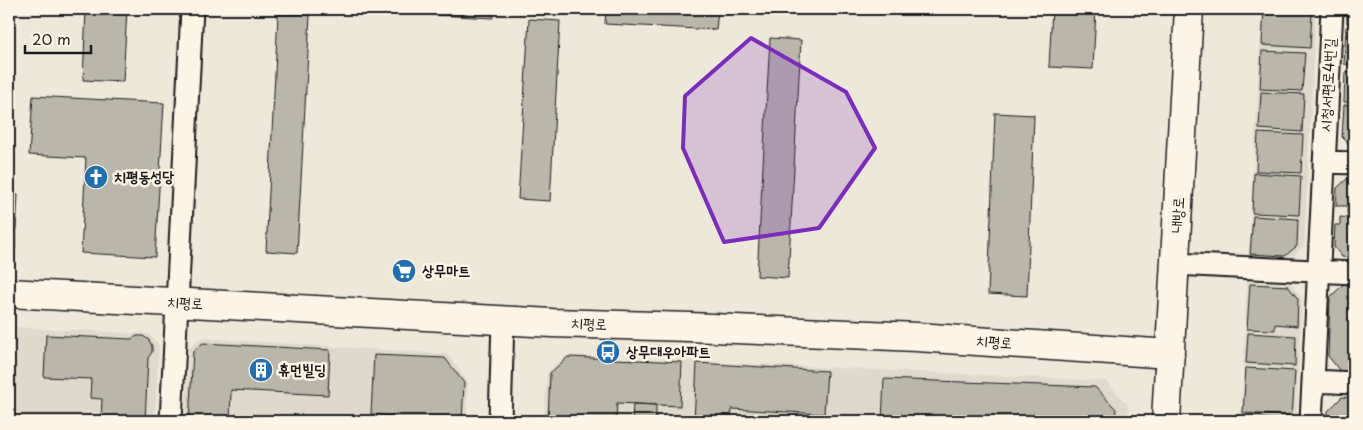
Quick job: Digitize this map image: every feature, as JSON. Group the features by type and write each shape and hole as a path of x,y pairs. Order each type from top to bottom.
{"street":[{"path":"172,421 192,9"},
{"name":"내방로","path":"1166,421 1189,9"},
{"name":"시청서편로4번길","path":"1312,421 1332,9"},
{"path":"1324,162 1354,163"},
{"path":"1175,264 1354,273"},
{"name":"치평로","path":"9,293 503,320 918,337 1170,354"},
{"path":"500,421 503,320"},
{"path":"1313,381 1354,383"}],"highlighted area":[{"path":"751,38 846,92 875,148 819,228 724,242 683,148 685,96"}],"shaded area":[{"path":"1262,9 1316,9 1304,246 1291,258 1249,256"},
{"path":"1247,281 1290,283 1302,298 1296,421 1241,421"},
{"path":"9,327 149,334 159,345 155,421 9,421"},
{"path":"201,338 447,354 468,382 466,421 185,421 189,347"},
{"path":"567,355 1106,381 1128,405 1127,421 544,421 547,373"}],"building":[{"path":"86,9 127,9 123,82 83,80"},
{"path":"382,9 494,9 493,18 382,12"},
{"path":"606,9 718,9 716,30 605,24"},
{"path":"1052,9 1096,9 1093,69 1049,67"},
{"path":"1264,9 1312,12 1310,48 1262,45"},
{"path":"1347,9 1354,9 1354,23 1347,23"},
{"path":"278,14 310,15 297,253 266,251"},
{"path":"529,19 560,21 550,201 518,199"},
{"path":"1346,27 1354,28 1354,65 1344,64"},
{"path":"770,38 801,40 788,278 757,276"},
{"path":"1262,51 1305,53 1302,91 1260,89"},
{"path":"1345,72 1354,72 1354,102 1344,102"},
{"path":"1261,92 1304,94 1302,132 1259,129"},
{"name":"치평동성당","path":"33,96 164,103 155,257 81,253 86,158 29,155"},
{"path":"1344,105 1354,105 1354,148 1342,137"},
{"path":"995,113 1034,115 1027,296 988,294"},
{"path":"1258,133 1303,135 1301,173 1256,171"},
{"path":"1254,173 1301,176 1299,215 1252,213"},
{"path":"1350,176 1354,176 1354,214 1347,213 1348,206 1336,206 1337,188"},
{"path":"9,195 18,195 15,250 9,250"},
{"path":"1253,216 1298,219 1297,246 1285,256 1250,254"},
{"path":"1340,217 1354,218 1354,258 1342,257 1334,247 1335,225 1340,225"},
{"path":"1250,284 1288,286 1298,299 1297,326 1275,324 1275,330 1247,329"},
{"path":"1344,284 1354,285 1354,371 1340,371 1328,356 1330,297"},
{"path":"1248,333 1296,336 1295,366 1246,363"},
{"path":"46,335 131,339 143,336 149,340 152,352 148,358 145,421 101,421 102,399 90,398 91,379 44,377"},
{"name":"휴먼빌딩","path":"203,343 330,350 328,395 231,390 230,421 189,421 193,351"},
{"path":"374,355 445,358 464,383 462,421 398,421 394,416 371,414"},
{"path":"568,357 682,362 680,406 617,403 616,421 548,421 550,373"},
{"path":"697,363 827,371 824,414 732,409 731,421 694,421"},
{"path":"1246,368 1295,371 1292,416 1243,413"},
{"path":"884,379 1095,387 1116,409 1115,421 882,421"},
{"path":"1342,397 1354,398 1354,421 1327,421 1328,411"},
{"path":"633,404 656,405 656,421 632,421"},
{"path":"1243,417 1293,420 1293,421 1243,421"}],"place":[{"name":"치평동성당","path":"96,177"},
{"name":"상무마트","path":"404,271"},
{"name":"상무대우아파트","path":"608,352"},
{"name":"휴먼빌딩","path":"261,370"}]}
